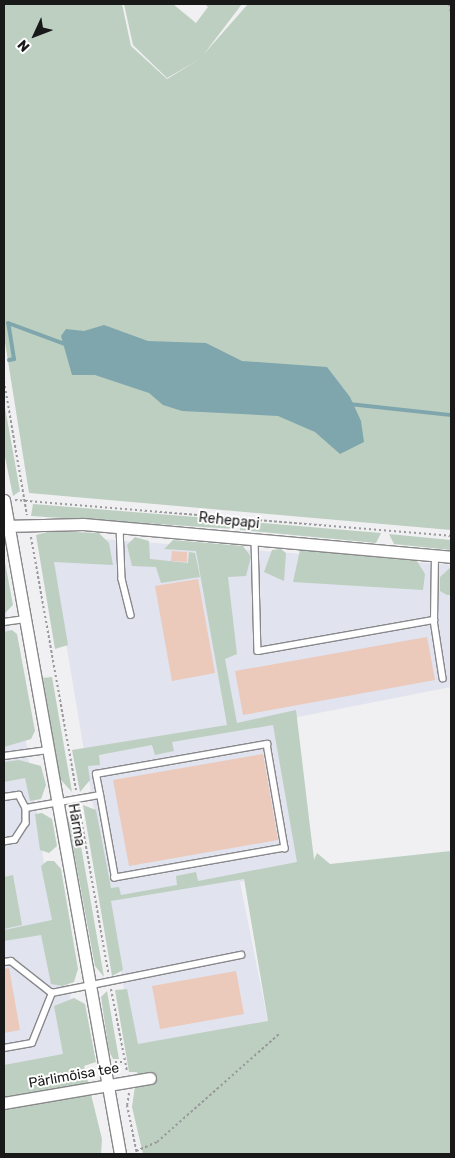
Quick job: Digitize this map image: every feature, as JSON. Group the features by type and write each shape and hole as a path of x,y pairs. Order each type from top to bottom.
{"street":[{"name":"Härma","path":"8,500 6,526 25,619 106,1086 120,1154"},
{"name":"Rehepapi","path":"6,526 120,526 451,557"},
{"name":"Pärlimõisa tee","path":"4,1104 150,1078"}],"lane":[{"path":"120,526 122,579 131,615"},
{"path":"255,539 258,651 434,620"},
{"path":"435,556 434,620 443,678"},
{"path":"4,622 25,619"},
{"path":"267,744 285,848 115,878 100,795 96,774 267,744"},
{"path":"4,756 48,750"},
{"path":"4,797 19,795 26,808 26,823 14,840 4,842"},
{"path":"26,808 100,795"},
{"path":"4,962 10,961 52,993 110,983 241,955"},
{"path":"4,1048 32,1043 52,993"}],"path":[{"path":"449,4 451,12"},
{"path":"4,381 28,516"},
{"path":"8,500 451,536"},
{"path":"30,535 125,1062 128,1082 127,1105 136,1153 157,1142 279,1034"},
{"path":"114,1062 125,1062"}],"shaded area":[{"path":"48,535 451,565 451,687 298,717 293,723 315,862 240,882 270,1032 135,1056"},
{"path":"4,594 43,856 83,1062 4,1076"}],"green space":[{"path":"4,4 122,4 131,46 167,79 200,59 167,78 133,45 124,4 173,4 196,23 208,7 205,4 242,4 204,54 248,4 451,4 451,530 29,493 4,336"},
{"path":"4,402 20,491 13,496 4,452"},
{"path":"33,504 233,520 235,529 31,516"},
{"path":"240,521 381,533 376,543 240,530"},
{"path":"51,531 99,533 109,543 113,565 54,562 68,645 55,649 36,535"},
{"path":"389,534 451,540 451,550 394,544"},
{"path":"135,537 149,541 150,559 188,563 189,552 195,553 200,577 161,583 156,567 132,566 127,545"},
{"path":"173,540 243,546 251,557 246,576 228,577 237,654 225,659 237,723 296,710 314,860 317,853 330,864 451,851 451,1154 143,1154 132,1107 137,1072 129,1072 115,990 127,989 138,1044 268,1021 244,879 111,901 123,970 112,976 83,805 96,810 111,888 119,887 121,895 177,885 176,876 196,872 198,881 297,862 273,725 172,742 174,751 155,755 152,745 99,755 100,765 88,766 90,780 80,792 72,750 227,725 196,551 164,549"},
{"path":"281,549 286,553 284,581 264,572 272,550"},
{"path":"300,550 417,561 425,574 423,590 293,582"},
{"path":"4,557 13,605 4,614"},
{"path":"451,567 451,595 447,595 440,591 440,577"},
{"path":"12,630 17,634 35,731 31,739 4,747 4,632"},
{"path":"52,677 72,792 60,779 43,678"},
{"path":"19,760 41,766 46,785 41,799 30,801 25,778 4,782 4,762"},
{"path":"74,806 104,977 95,966 68,820"},
{"path":"42,813 52,819 57,846 49,853 40,850 35,814"},
{"path":"47,861 54,861 61,869 78,969 74,982 62,986 51,984 41,935 4,941 4,930 52,920 41,866"},
{"path":"13,875 22,925 4,929 4,877"},
{"path":"107,991 119,1059 113,1059 109,1051 101,997"},
{"path":"74,998 85,1004 96,1062 84,1066 102,1139 101,1154 4,1154 4,1065 63,1054 54,1006"}],"water":[{"path":"104,325 148,341 206,343 242,361 327,367 350,397 361,421 364,442 340,454 315,432 278,416 182,411 163,405 149,393 95,375 72,375 61,336 66,329 84,331"}],"building":[{"path":"172,551 187,552 187,562 171,561"},
{"path":"198,579 215,673 172,681 155,586"},
{"path":"427,637 435,680 243,715 235,671"},
{"path":"263,754 278,840 129,866 113,780"},
{"path":"9,968 20,1030 4,1033 4,969"},
{"path":"236,971 244,1014 160,1029 152,986"}],"waterway":[{"path":"9,360 14,359 8,323 67,345"},
{"path":"349,404 451,415"}]}
